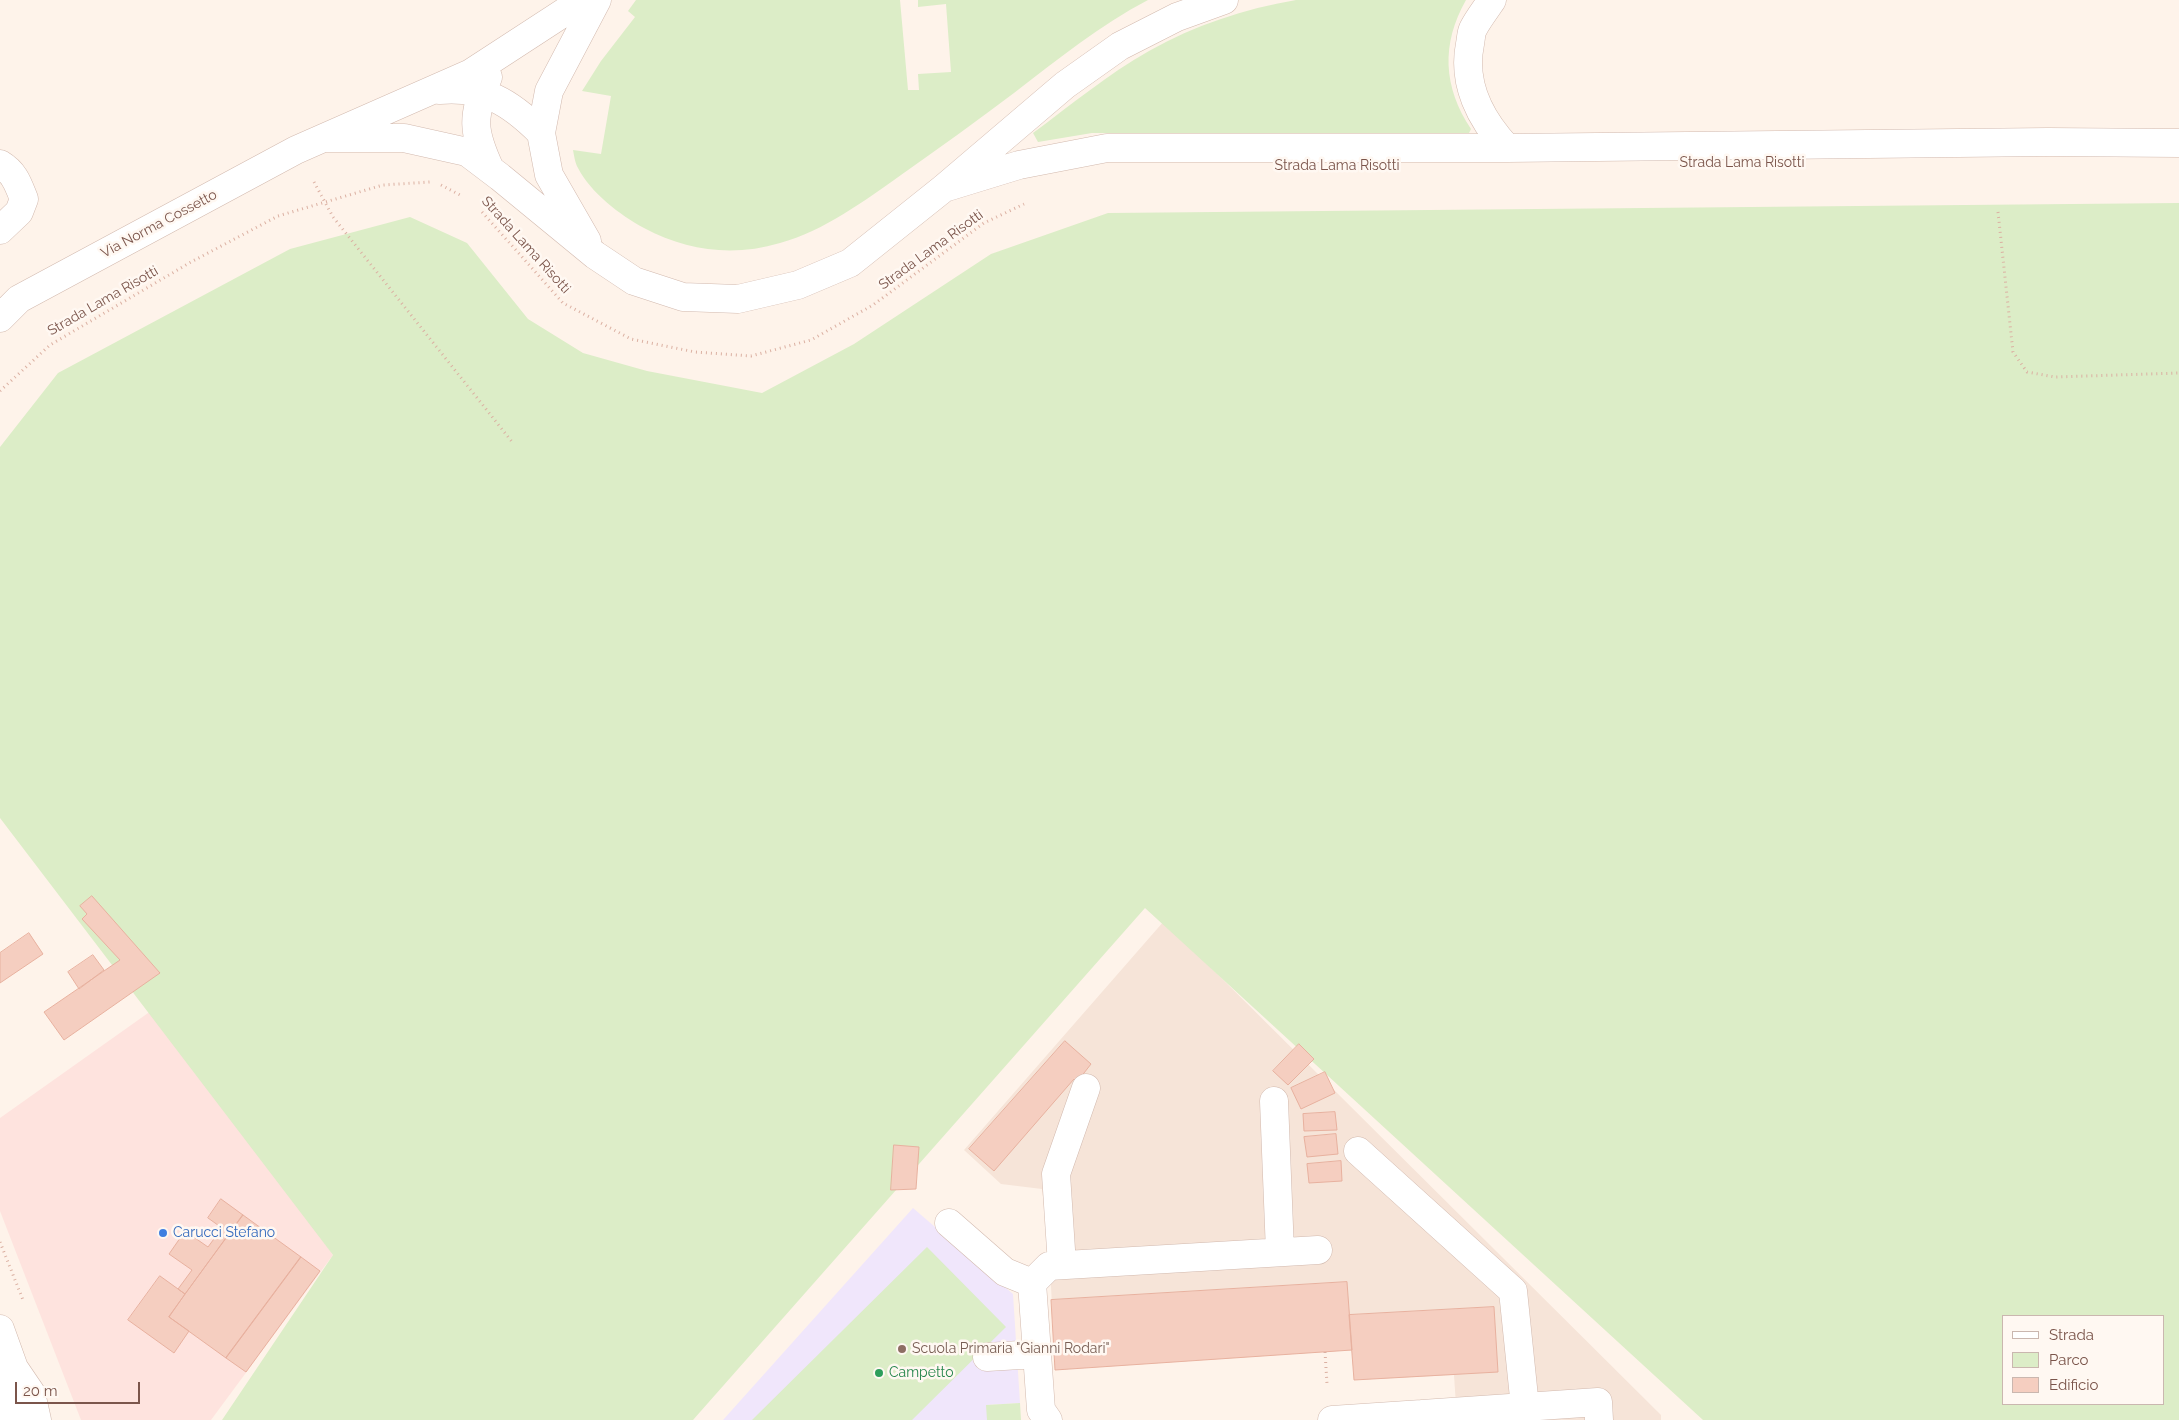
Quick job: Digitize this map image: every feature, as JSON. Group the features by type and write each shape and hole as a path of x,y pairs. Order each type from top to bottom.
{"street":[{"name":"Via Norma Cossetto","path":"0,318 19,299 296,150 471,73 583,0"},
{"path":"595,255 549,175 541,134 550,92 597,0"},
{"path":"324,138 404,138 467,152 595,255 634,281 683,297 738,300 798,285 850,263 944,188 1065,85 1120,46 1177,17 1224,0"},
{"path":"1492,0 1472,30 1467,60 1470,83 1480,111 1494,134 1507,148"},
{"path":"491,170 477,142 475,123 481,94 496,57"},
{"path":"431,91 460,88 495,98 521,114 541,134"},
{"path":"944,188 1019,165 1107,148 1507,148 2176,141"},
{"path":"0,164 10,170 17,180 24,199 18,212 0,230"},
{"path":"1062,1265 1056,1174 1086,1088"},
{"path":"1274,1100 1280,1252"},
{"path":"1358,1150 1513,1291 1525,1407"},
{"path":"949,1223 1005,1272 1032,1283"},
{"path":"1048,1420 1041,1410 1032,1283 1048,1266 1318,1250"},
{"path":"0,1329 14,1368 31,1393 37,1420"},
{"path":"987,1357 1037,1354"},
{"path":"9,1420 14,1368"},
{"path":"1332,1420 1422,1417 1598,1402 1599,1420"}],"path":[{"path":"296,150 333,216 513,443"},
{"name":"Strada Lama Risotti","path":"0,391 50,345 182,267 278,216 384,185 435,182 466,198"},
{"name":"Strada Lama Risotti","path":"480,210 563,304 630,338 695,352 752,356 811,340 873,305 984,223 1028,202"},
{"path":"1998,212 2013,352 2027,372 2055,377 2179,373"}],"shaded area":[{"path":"1164,921 1661,1415 1661,1420 1457,1420 1454,1375 1354,1380 1352,1350 1055,1370 1049,1244 1042,1189 1001,1184 964,1150"},
{"name":"Carucci Stefano","path":"165,1001 333,1255 211,1420 81,1420 0,1211 0,1118"},
{"name":"Scuola Primaria \"Gianni Rodari\"","path":"913,1208 1013,1294 1020,1403 987,1405 987,1420 723,1420"}],"green space":[{"path":"636,0 900,0 908,90 919,90 918,74 951,72 946,4 918,7 918,0 1148,0 1096,32 873,195 828,223 796,238 780,243 745,250 728,250 694,247 660,236 644,228 625,217 598,195 576,164 573,150 601,154 611,96 582,91 601,61 635,17 628,11"},
{"path":"1296,0 1466,0 1452,33 1449,65 1455,97 1471,129 1469,133 1092,133 1038,142 1033,133 1119,70 1166,42 1220,19"},
{"path":"2179,203 2179,1420 1703,1420 1145,908 693,1420 222,1420 333,1255 0,818 0,447 58,373 290,249 410,217 467,243 528,319 583,353 647,371 762,393 854,344 991,254 1108,213"},
{"name":"Campetto","path":"927,1247 1006,1327 912,1420 752,1420"},
{"path":"1020,1403 1021,1420 987,1420 986,1405"}],"building":[{"path":"92,896 160,973 64,1040 44,1012 120,960 82,919 87,914 80,906"},
{"path":"29,933 43,954 0,983 0,953"},
{"path":"93,955 104,970 79,989 68,972"},
{"path":"1065,1041 1091,1064 1077,1082 1074,1079 994,1171 969,1149"},
{"path":"1299,1044 1314,1059 1288,1085 1273,1071"},
{"path":"1325,1072 1335,1093 1301,1109 1291,1088"},
{"path":"1335,1112 1337,1130 1304,1131 1303,1114"},
{"path":"1336,1134 1338,1154 1307,1157 1304,1137"},
{"path":"894,1145 919,1147 916,1189 891,1190"},
{"path":"1341,1161 1342,1181 1309,1183 1307,1164"},
{"path":"221,1199 243,1215 185,1294 178,1289 192,1270 169,1254 185,1231 208,1247 222,1228 208,1218"},
{"path":"243,1215 301,1257 226,1358 169,1317"},
{"path":"301,1257 320,1271 246,1372 226,1358"},
{"path":"160,1276 185,1294 169,1317 189,1331 174,1353 128,1320"},
{"path":"1347,1282 1352,1350 1055,1370 1051,1300"},
{"path":"1494,1307 1498,1372 1354,1380 1349,1315"}],"place":[{"name":"Carucci Stefano","path":"163,1233"},
{"name":"Scuola Primaria \"Gianni Rodari\"","path":"902,1349"},
{"name":"Campetto","path":"879,1373"}]}
